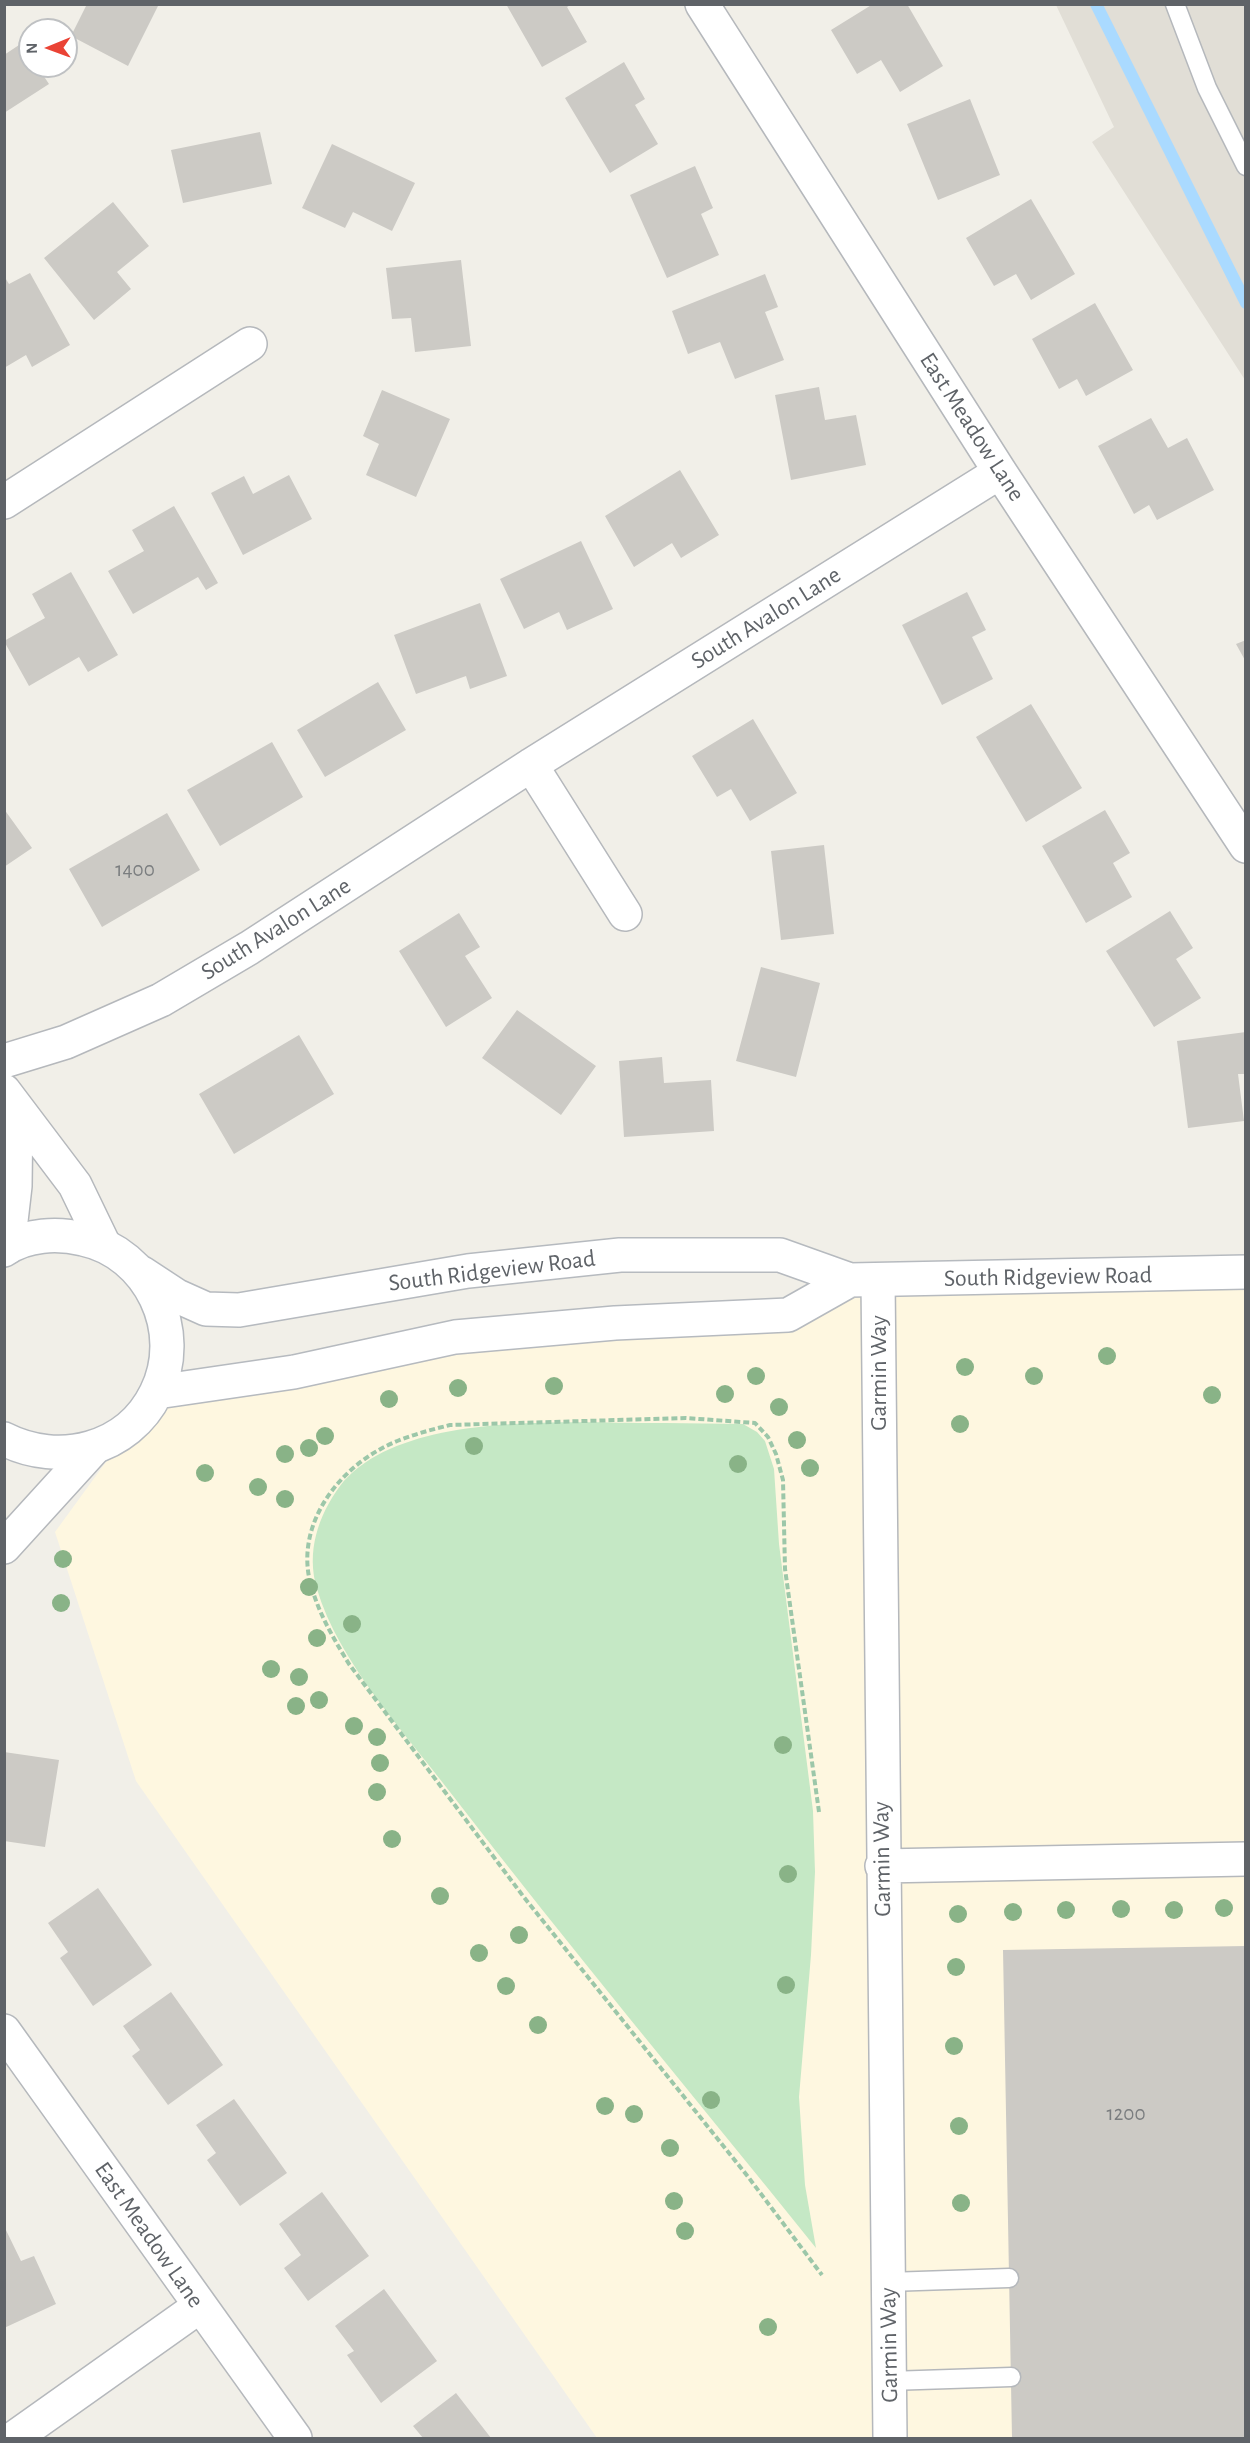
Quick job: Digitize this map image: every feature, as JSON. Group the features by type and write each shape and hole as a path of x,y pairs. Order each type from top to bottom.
{"street":[{"name":"East Meadow Lane","path":"702,4 1000,472 1245,846"},
{"path":"4,502 250,344"},
{"name":"South Avalon Lane","path":"4,1061 66,1042 161,1000 249,948 531,765 1000,472"},
{"path":"531,765 625,914"},
{"path":"10,1100 75,1185 103,1243"},
{"path":"10,1100 15,1186 6,1248 36,1237 65,1235 103,1243"},
{"name":"South Ridgeview Road","path":"103,1243 177,1296 206,1309 238,1310 468,1271 620,1255 780,1255 864,1280 1245,1272"},
{"path":"4,1439 20,1447 47,1453 73,1453 95,1447 122,1433 142,1415 157,1392 166,1362 166,1330 158,1300 142,1273"},
{"name":"South Ridgeview Road","path":"157,1392 294,1372 455,1337 615,1323 788,1315 864,1280"},
{"name":"Garmin Way","path":"864,1280 882,1866 890,2439"},
{"path":"4,1547 95,1447"},
{"path":"882,1866 1245,1859"},
{"name":"East Meadow Lane","path":"4,2031 295,2439"},
{"path":"14,2439 200,2306"}],"lane":[{"path":"1175,4 1207,88 1245,166"},
{"path":"888,2282 1009,2278"},
{"path":"889,2381 1011,2377"}],"path":[{"path":"819,1812 785,1569 783,1480 768,1437 755,1423 686,1418 450,1425 424,1432 378,1450 359,1462 325,1499 314,1523 308,1546 309,1574 315,1599 327,1628 349,1665 524,1896 749,2178 822,2276"}],"shaded area":[{"path":"1056,5 1245,5 1245,380 1092,142 1114,127"},
{"path":"1245,1272 1245,2438 597,2438 136,1781 55,1532 157,1392 294,1372 788,1315 850,1280"}],"green space":[{"path":"539,1423 743,1424 757,1432 765,1441 774,1469 779,1544 813,1811 815,1872 811,1955 799,2097 805,2185 816,2248 540,1907 374,1695 340,1643 327,1616 314,1575 316,1535 320,1522 340,1486 368,1461 404,1443 446,1432"}],"building":[{"path":"87,4 159,4 128,66 78,40 78,22"},
{"path":"506,4 572,4 567,7 587,42 542,67"},
{"path":"873,4 907,4 943,66 900,92 881,60 857,74 831,30"},
{"path":"18,46 18,78 45,78 49,84 4,113 4,55"},
{"path":"624,62 645,99 635,105 658,144 610,173 565,98"},
{"path":"970,99 1000,175 938,200 907,124"},
{"path":"260,132 272,184 183,203 171,150"},
{"path":"332,144 415,183 392,231 353,212 345,228 302,208"},
{"path":"695,166 713,208 701,214 719,255 667,278 630,195"},
{"path":"1031,199 1075,274 1031,300 1016,274 994,286 966,238"},
{"path":"113,202 149,246 117,272 131,289 94,320 44,258"},
{"path":"461,260 471,346 415,352 411,318 392,319 386,268"},
{"path":"30,273 70,345 32,367 26,355 4,368 4,276 9,284"},
{"path":"765,274 778,307 765,312 784,360 735,379 720,342 688,354 672,311"},
{"path":"1095,303 1133,370 1086,396 1077,379 1059,389 1032,339"},
{"path":"819,387 825,420 856,415 866,465 791,480 775,395"},
{"path":"382,390 450,419 416,497 366,475 379,444 363,436"},
{"path":"1151,418 1168,448 1187,438 1214,490 1157,520 1149,505 1134,514 1098,446"},
{"path":"680,470 719,535 681,558 672,543 634,567 605,516"},
{"path":"289,475 312,519 243,555 211,493 244,476 253,494"},
{"path":"174,506 218,583 206,590 198,577 133,614 108,571 144,551 132,530"},
{"path":"581,541 613,609 567,630 559,612 524,629 500,579"},
{"path":"71,572 118,655 88,672 79,657 29,686 4,641 45,618 32,594"},
{"path":"967,592 986,630 972,637 993,679 942,705 902,625"},
{"path":"480,603 507,676 470,689 466,676 416,694 394,635"},
{"path":"1246,640 1246,662 1236,644"},
{"path":"378,682 406,730 325,777 297,730"},
{"path":"1031,704 1082,788 1026,822 976,737"},
{"path":"753,719 797,793 750,821 731,789 717,797 692,756"},
{"path":"272,742 303,797 220,846 187,790"},
{"path":"4,809 32,848 4,867"},
{"path":"1105,810 1130,853 1113,863 1132,897 1086,923 1042,846"},
{"path":"167,813 200,870 102,927 69,869"},
{"path":"824,845 834,934 781,940 771,851"},
{"path":"1170,911 1193,948 1176,959 1201,998 1154,1027 1106,951"},
{"path":"459,913 480,947 465,956 492,998 446,1027 399,951"},
{"path":"761,967 820,983 796,1077 736,1061"},
{"path":"517,1010 596,1066 561,1115 482,1058"},
{"path":"1246,1032 1246,1074 1238,1074 1244,1121 1188,1128 1177,1041"},
{"path":"299,1035 334,1094 234,1154 199,1094"},
{"path":"662,1057 664,1083 711,1080 714,1131 624,1137 619,1061"},
{"path":"4,1752 59,1760 45,1847 4,1841"},
{"path":"98,1888 152,1965 93,2006 60,1958 68,1952 48,1923"},
{"path":"1246,1946 1246,2438 1012,2438 1003,1950"},
{"path":"171,1992 223,2065 168,2105 132,2056 140,2050 123,2026"},
{"path":"234,2099 287,2173 240,2206 207,2160 216,2153 196,2125"},
{"path":"322,2192 369,2256 308,2301 284,2268 301,2255 279,2224"},
{"path":"4,2226 21,2261 34,2256 56,2304 4,2328"},
{"path":"384,2289 437,2361 381,2403 347,2355 354,2351 335,2326"},
{"path":"456,2393 491,2438 423,2438 413,2426"}],"waterway":[{"path":"1096,4 1246,303"}]}
